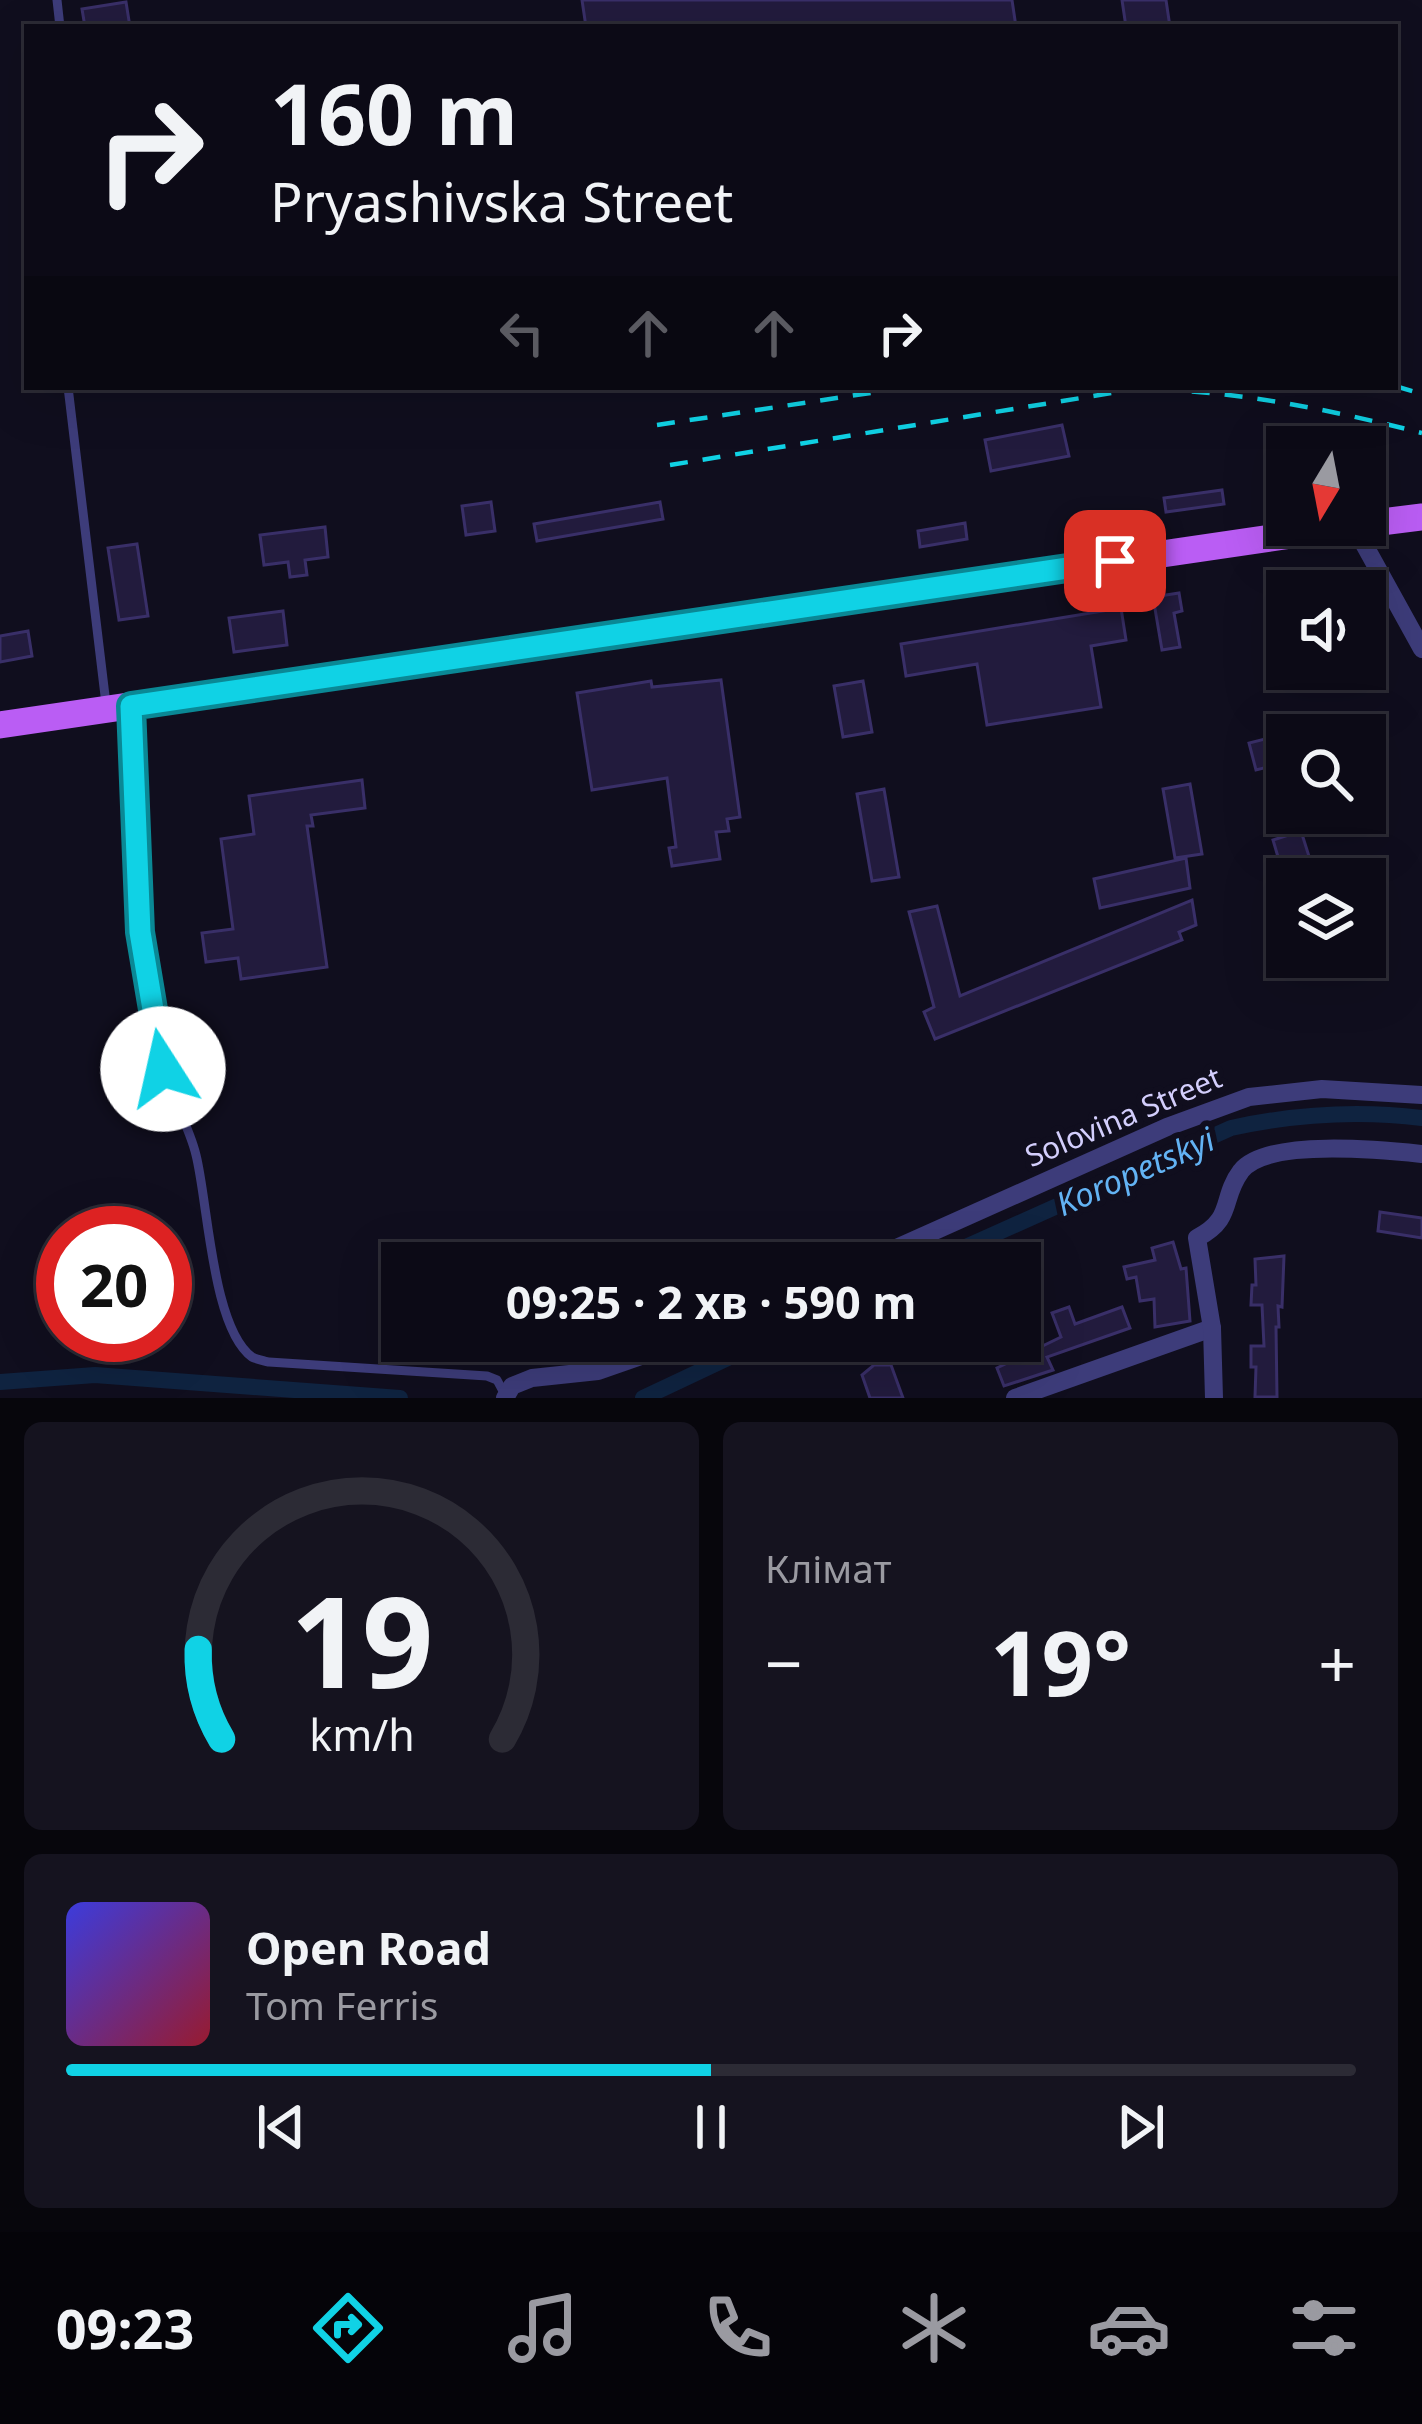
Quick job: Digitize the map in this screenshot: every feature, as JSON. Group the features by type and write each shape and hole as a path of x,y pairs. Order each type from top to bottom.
{"main road":[{"path":"1386,522 1422,517"},
{"path":"0,725 1266,539"}],"street":[{"path":"1370,546 1422,649"},
{"name":"Solovina Street","path":"910,1242 1167,1127 1249,1097 1322,1089 1422,1096"},
{"path":"1214,1398 1212,1328 1197,1238 1216,1228 1227,1211 1239,1173 1253,1160 1323,1147 1422,1154"},
{"path":"1015,1398 1212,1328"},
{"path":"505,1397 512,1386 532,1378 598,1371 624,1362"}],"lane":[{"path":"68,390 119,707 140,932 163,1069 196,1156 222,1299 239,1340 252,1358 269,1362 488,1376 497,1380 505,1397"}],"building":[{"path":"582,0 1012,0 1016,24 586,24"},
{"path":"1122,0 1166,0 1170,24 1126,24"},
{"path":"126,2 130,24 84,24 82,9"},
{"path":"1062,425 1069,456 991,471 985,440"},
{"path":"1222,490 1224,504 1166,512 1164,498"},
{"path":"491,502 495,531 466,535 462,506"},
{"path":"660,502 663,519 537,541 534,524"},
{"path":"965,523 967,539 920,547 918,531"},
{"path":"325,527 328,557 305,560 307,575 290,577 288,562 264,565 260,535"},
{"path":"137,544 148,616 119,620 108,548"},
{"path":"1179,593 1182,611 1174,613 1180,647 1162,650 1153,597"},
{"path":"1121,608 1126,640 1091,646 1101,707 987,725 977,664 906,676 901,644"},
{"path":"283,611 287,645 234,652 229,618"},
{"path":"28,631 32,656 0,662 0,636"},
{"path":"721,680 740,817 727,819 729,831 716,832 720,859 672,866 669,848 676,847 667,778 592,790 577,693 651,681 652,687"},
{"path":"863,681 872,732 843,737 834,686"},
{"path":"1266,739 1266,768 1256,770 1249,743"},
{"path":"362,780 365,808 311,815 313,826 307,826 327,967 241,979 238,958 206,962 202,933 233,929 221,839 254,834 249,796"},
{"path":"1190,784 1202,854 1175,858 1163,789"},
{"path":"884,789 899,877 872,881 857,794"},
{"path":"1302,834 1310,858 1278,858 1273,840"},
{"path":"1186,858 1190,888 1100,908 1094,879"},
{"path":"1192,900 1196,925 1179,932 1182,940 935,1039 924,1012 934,1007 909,912 937,906 960,996"},
{"path":"1380,1212 1422,1218 1422,1238 1378,1231"},
{"path":"1173,1242 1181,1269 1186,1268 1190,1321 1155,1327 1154,1299 1140,1301 1136,1277 1127,1279 1124,1267 1155,1260 1152,1248"},
{"path":"1284,1256 1282,1307 1278,1306 1276,1327 1277,1397 1255,1397 1251,1346 1264,1346 1262,1305 1251,1305 1255,1259"},
{"path":"1069,1307 1075,1324 1122,1307 1130,1328 1047,1357 1053,1370 1004,1386 997,1368 1009,1362 1041,1362 1041,1347 1061,1337 1052,1313"},
{"path":"874,1365 891,1365 903,1398 870,1398 862,1375"}],"waterway":[{"name":"Koropetskyi","path":"977,1242 1231,1128 1326,1115 1422,1118"},
{"name":"Koropetskyi","path":"643,1398 719,1362"},
{"name":"Koropetskyi","path":"0,1382 95,1375 400,1398"}],"railway":[{"path":"1398,387 1422,394"},
{"path":"657,425 890,390"},
{"path":"670,465 1130,390"},
{"path":"1154,390 1280,402 1422,433"}],"route":[{"path":"163,1069 140,932 131,706 1115,561"}]}
